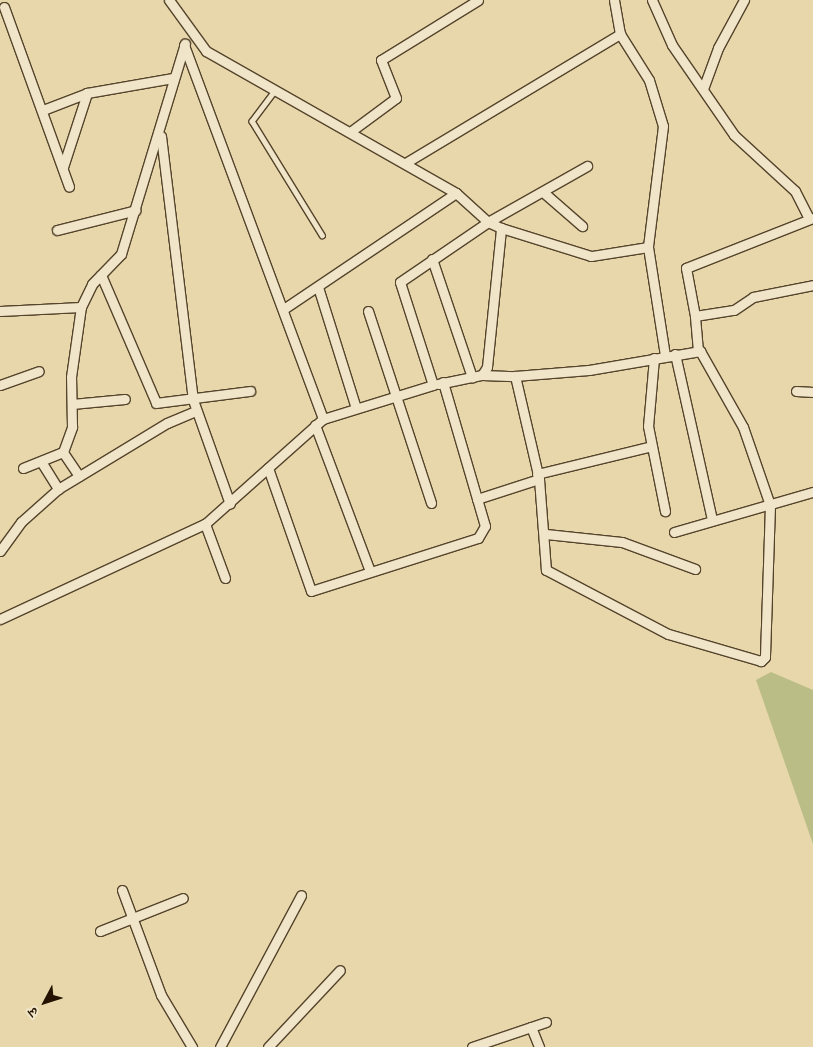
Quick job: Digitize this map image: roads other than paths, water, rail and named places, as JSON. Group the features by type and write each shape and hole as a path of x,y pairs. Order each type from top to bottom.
{"street":[{"path":"169,0 188,30 206,51 275,91 408,162 456,193 488,222 501,228 591,256 648,247"},
{"path":"350,132 396,98 381,60 478,0"},
{"path":"614,0 620,34 648,80 663,126 648,247 665,356"},
{"path":"652,0 672,45 734,135 795,191 811,219 686,268 695,316 698,351"},
{"path":"703,89 718,48 744,0"},
{"path":"2,5 43,110 69,187"},
{"path":"24,468 42,463 63,452 72,427 71,377 81,307 101,275 121,254 160,130 173,78 188,30"},
{"path":"408,162 620,34"},
{"path":"184,45 285,308 323,419"},
{"path":"43,110 87,93 173,78"},
{"path":"63,167 87,93"},
{"path":"160,130 192,400 230,504"},
{"path":"433,385 400,284 432,259 488,222 587,166"},
{"path":"543,192 582,226"},
{"path":"285,308 456,193"},
{"path":"57,230 136,210"},
{"path":"482,375 487,367 501,228"},
{"path":"432,259 472,377"},
{"path":"101,275 153,400 160,405 250,391"},
{"path":"695,316 734,310 753,297 813,285"},
{"path":"318,287 356,408"},
{"path":"0,311 81,307"},
{"path":"368,311 394,396 431,503"},
{"path":"0,619 205,524 230,504 314,425 323,419 443,382 482,375 515,376 589,370 698,351 705,354 743,427 770,505 765,657 761,661 668,634 555,579 546,570 546,534 538,477 515,376"},
{"path":"675,354 712,520"},
{"path":"654,358 648,417 665,511"},
{"path":"0,385 39,371"},
{"path":"268,468 311,591 483,535 477,499 443,382"},
{"path":"796,390 813,392"},
{"path":"72,404 125,399"},
{"path":"0,551 21,522 58,489 167,423 195,411"},
{"path":"314,425 370,572"},
{"path":"477,499 538,477 652,446"},
{"path":"63,452 79,476"},
{"path":"42,463 58,489"},
{"path":"674,532 813,492"},
{"path":"205,524 225,578"},
{"path":"546,534 622,542 695,568"},
{"path":"122,890 161,995 192,1047"},
{"path":"220,1047 301,895"},
{"path":"100,931 184,898"},
{"path":"268,1047 340,970"},
{"path":"472,1047 546,1022"},
{"path":"531,1027 539,1047"}],"lane":[{"path":"275,91 252,121 322,235"}]}
